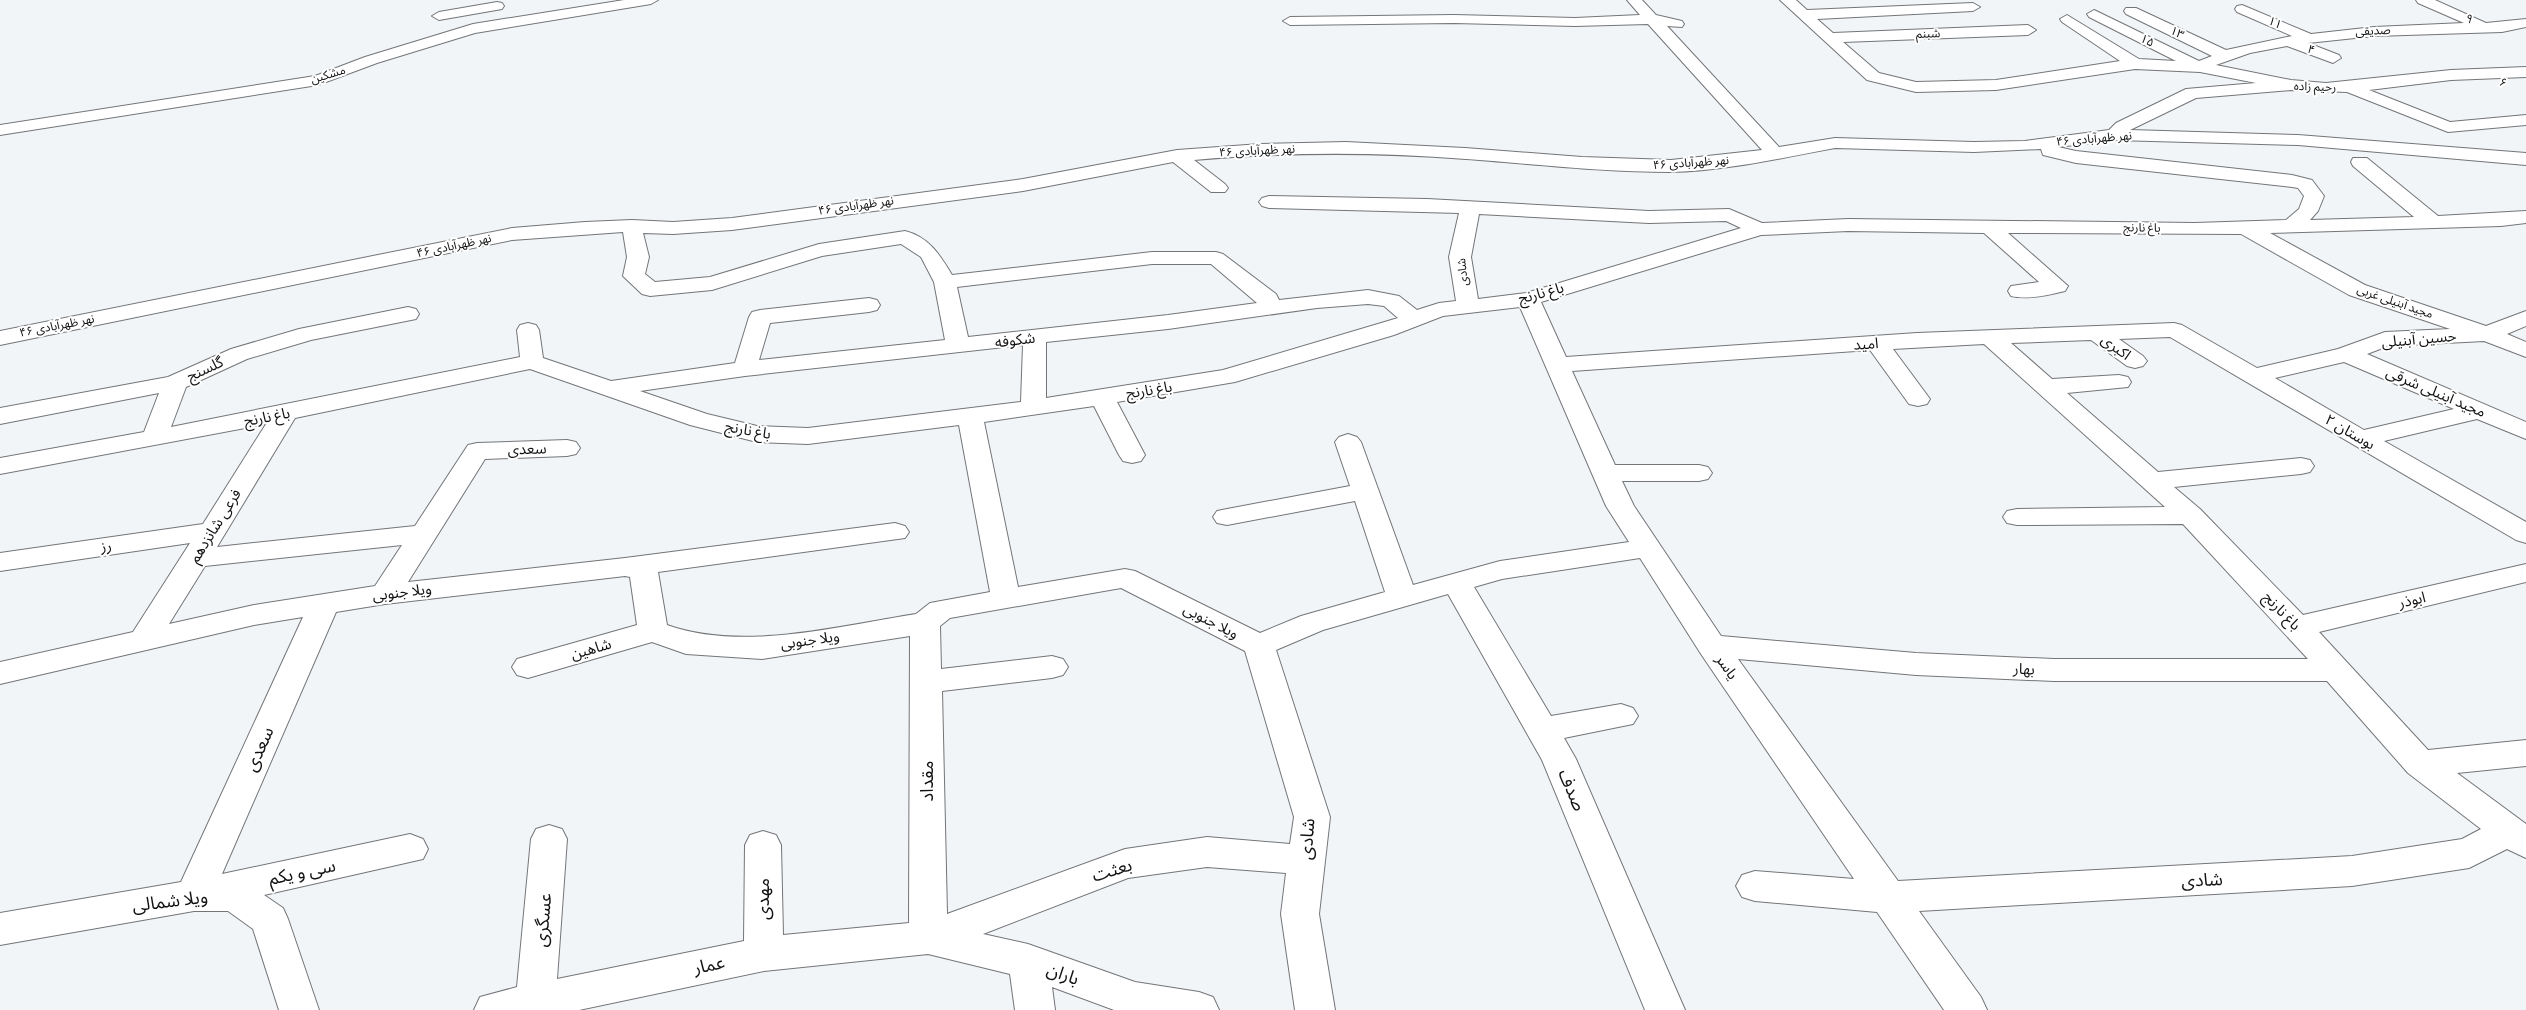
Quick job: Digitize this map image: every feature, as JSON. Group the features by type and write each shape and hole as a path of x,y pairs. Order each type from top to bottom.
{"street":[{"name":"مشکین","path":"0,130 318,80 371,60 473,28 651,0"},
{"path":"1634,0 1774,153"},
{"path":"1787,0 1873,77 1916,87 1996,85 2135,64 2200,67 2291,85"},
{"name":"۹","path":"2423,0 2487,27"},
{"path":"438,16 507,5"},
{"path":"1804,15 1973,7"},
{"name":"۱۱","path":"2242,9 2308,38"},
{"name":"۱۳","path":"2131,11 2223,55"},
{"path":"1290,21 1451,13 1575,22 1652,19 1677,24"},
{"name":"۱۵","path":"2094,14 2200,67"},
{"path":"2067,19 2135,64"},
{"name":"صدیقی","path":"2200,67 2223,55 2289,41 2347,32 2487,27 2526,23"},
{"path":"2405,29 2440,43"},
{"name":"شبنم","path":"1829,38 2028,30"},
{"name":"۴","path":"2289,41 2333,58"},
{"name":"رحیم زاده","path":"2115,135 2122,127 2192,93 2291,85 2349,87 2480,74 2526,72"},
{"name":"۶","path":"2480,74 2517,88"},
{"path":"2349,87 2448,127 2526,120"},
{"name":"نهر ظهرآبادی ۴۶","path":"0,338 299,279 512,234 632,226 673,228 732,224 1023,185 1177,156 1260,149 1346,147 1465,153 1582,163 1671,166 1727,161 1835,143 1974,147 2025,146 2115,135 2298,140 2526,159"},
{"path":"1908,144 1925,162"},
{"path":"2025,146 2076,157 2305,184 2314,196 2308,211 2292,226"},
{"path":"1177,156 1218,188"},
{"path":"2360,162 2432,221"},
{"name":"باغ نارنج","path":"1269,202 1470,207 1649,217 1729,215 1759,229"},
{"name":"شادی","path":"1468,306 1460,257 1470,207"},
{"name":"باغ نارنج","path":"0,466 286,413 532,362 699,420 757,434 808,436 1034,408 1226,377 1386,330 1439,310 1528,299 1759,229 1848,225 2244,227 2526,217"},
{"path":"632,226 638,258 634,276 650,289 712,284 819,250 905,237 929,253 945,282 958,346"},
{"path":"1988,226 2057,286 2019,290"},
{"name":"مجید آبنیلی غربی","path":"2244,227 2357,290 2487,334 2526,350"},
{"path":"945,282 1152,258 1216,258 1268,299 1268,308"},
{"name":"شکوفه","path":"609,388 745,368 958,346 1368,297 1392,301 1414,320"},
{"name":"یاسر","path":"1528,299 1620,506 1712,646 1967,1010"},
{"path":"745,368 760,317 869,305"},
{"name":"گلسنج","path":"0,416 176,383 239,354 281,341 324,330 408,314"},
{"name":"حسین آبنیلی","path":"2253,376 2346,354 2385,339 2487,334 2526,318"},
{"path":"528,330 532,362"},
{"name":"امید","path":"1558,365 1876,343 2174,330"},
{"name":"بوستان ۲","path":"2174,330 2526,534"},
{"name":"اکبری","path":"2097,334 2135,361"},
{"path":"1034,408 1035,337"},
{"name":"باغ نارنج","path":"1992,339 2190,515 2297,627 2420,764 2518,838"},
{"path":"1876,343 1918,398"},
{"name":"مجید آبنیلی شرقی","path":"2346,354 2526,431"},
{"path":"2046,387 2119,382"},
{"path":"154,438 176,383"},
{"path":"1102,397 1132,455"},
{"path":"2361,438 2479,411"},
{"name":"فرعی شانزدهم","path":"144,640 286,413"},
{"path":"970,416 1006,599"},
{"path":"1348,442 1402,597"},
{"name":"سعدی","path":"385,594 477,451 567,448"},
{"path":"2152,481 2300,466"},
{"path":"1606,473 1699,473"},
{"path":"1228,517 1365,491"},
{"path":"2017,517 2190,515"},
{"name":"رز","path":"0,562 213,531"},
{"path":"625,567 895,532"},
{"path":"195,558 423,534"},
{"path":"1259,645 1312,623 1500,570 1648,548"},
{"name":"ویلا جنوبی","path":"0,673 254,615 385,594 625,567 643,568 654,631 686,643 762,648 925,623 941,610 1125,578 1259,645"},
{"name":"ابوذر","path":"2297,627 2526,573"},
{"name":"صدف","path":"1456,582 1559,759 1665,1010"},
{"name":"سعدی","path":"194,895 324,604"},
{"name":"مقداد","path":"925,623 928,938"},
{"name":"شاهین","path":"528,667 654,631"},
{"name":"شادی","path":"1259,645 1312,817 1300,914 1315,1010"},
{"name":"بهار","path":"1712,646 1916,664 2054,670 2336,670"},
{"path":"926,682 1052,667"},
{"path":"1542,730 1621,716"},
{"path":"2420,764 2526,753"},
{"name":"شادی","path":"1755,886 1888,897 2352,871 2468,853 2518,838"},
{"name":"عسگری","path":"535,1006 549,839"},
{"name":"مهدی","path":"763,844 764,954"},
{"name":"سی و یکم","path":"194,895 410,850"},
{"name":"بعثت","path":"928,938 1125,864 1207,852 1306,860"},
{"name":"ویلا شمالی","path":"0,929 194,895 235,896 269,919 299,1010"},
{"name":"عمار","path":"494,1010 535,1006 764,954 928,938"},
{"name":"باران","path":"928,938 1028,961 1136,1000 1199,1010"},
{"path":"1028,961 1035,1010"}]}
